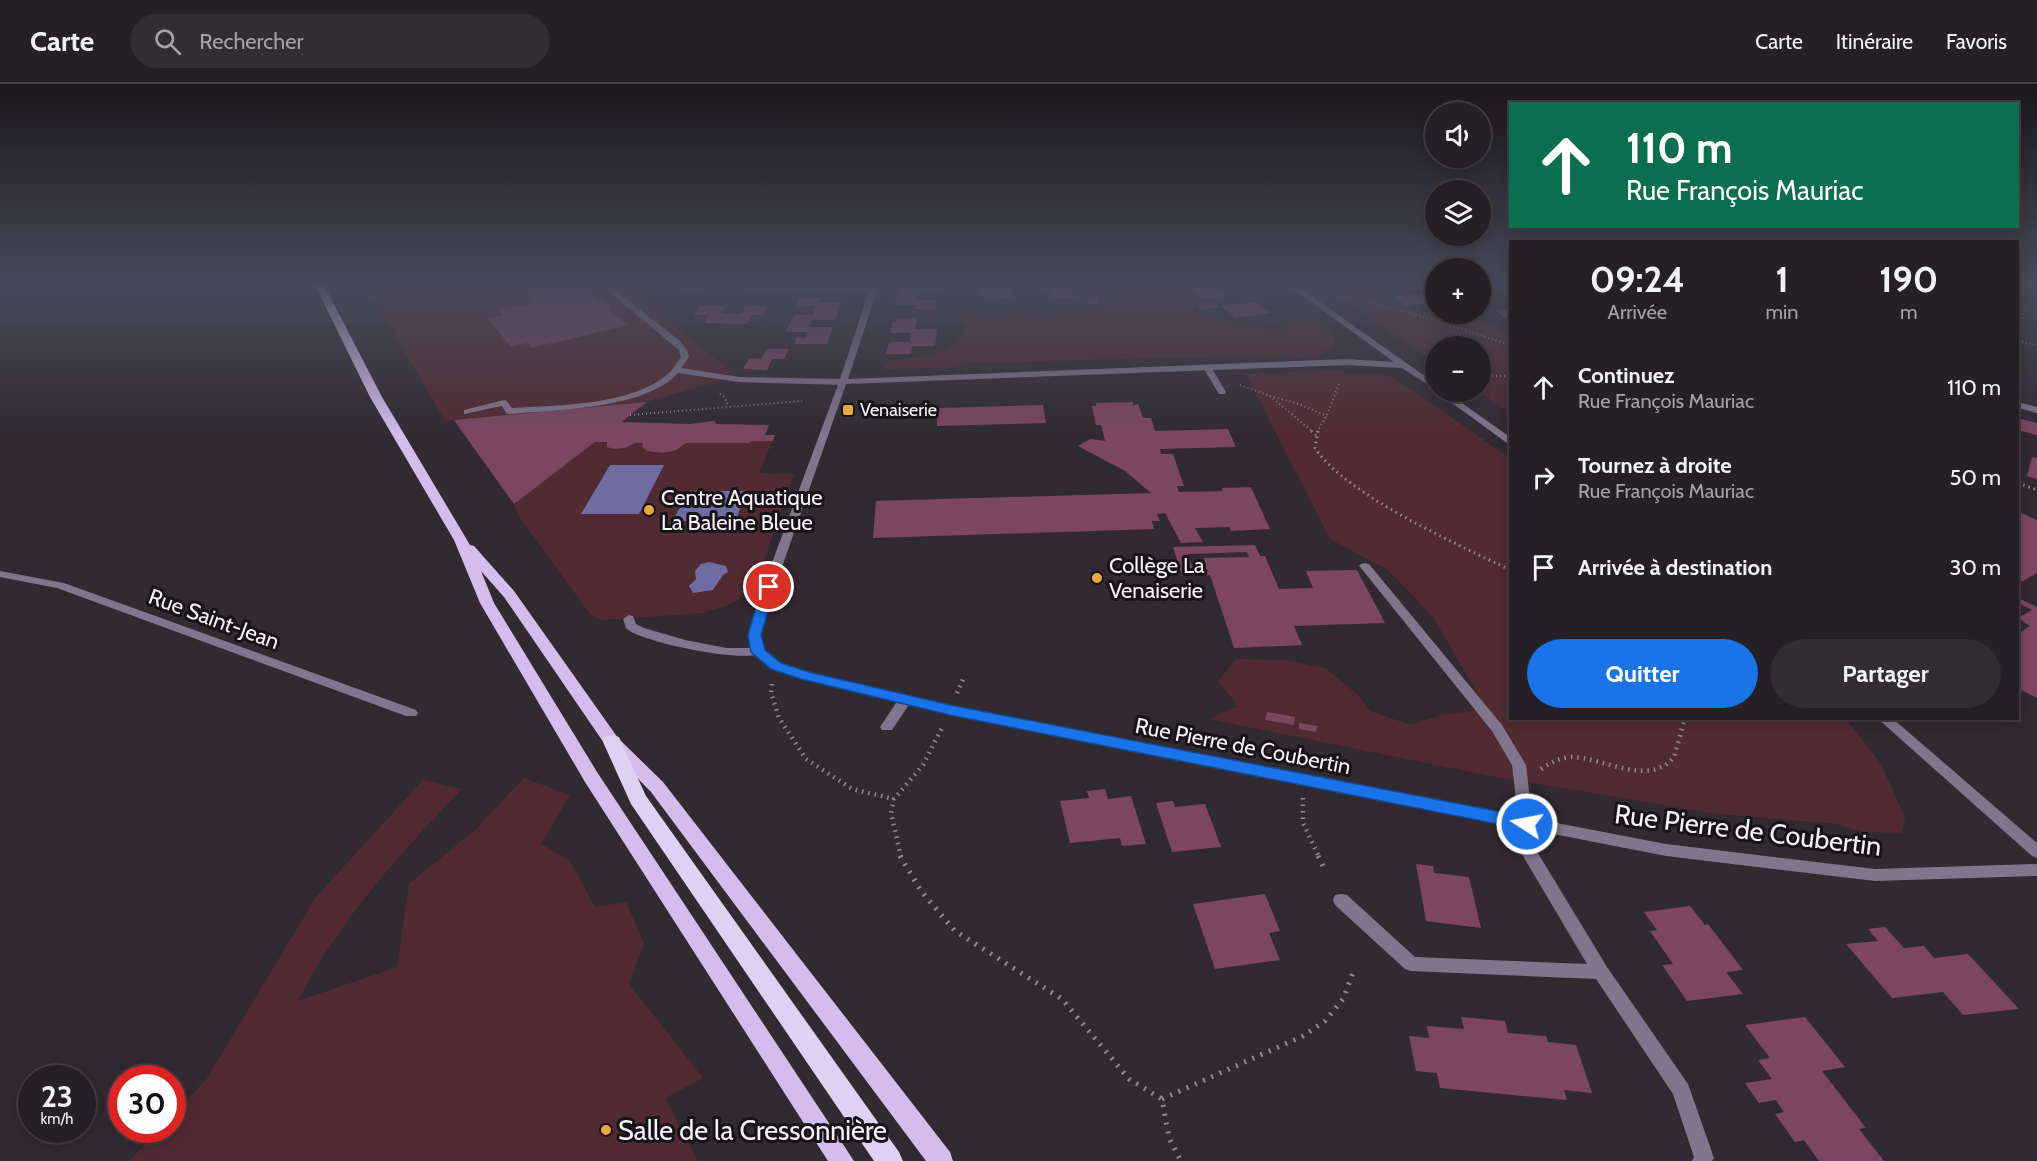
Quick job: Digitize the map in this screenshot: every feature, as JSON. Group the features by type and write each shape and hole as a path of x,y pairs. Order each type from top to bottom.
{"highway":[{"path":"612,742 638,799 890,1161"}],"main road":[{"path":"345,335 376,397 461,540 487,603 591,777 842,1161"},
{"path":"461,540 509,594 612,742 657,787 940,1161"}],"street":[{"path":"467,412 504,403 509,411 608,401 649,388 677,370 685,357 683,350 667,335"},
{"path":"629,619 631,626 640,631 698,648 717,652 758,652 754,635 769,587 858,335"},
{"path":"1360,335 1425,381"},
{"path":"1347,362 1377,348"},
{"path":"677,370 697,375 743,380 843,382 1347,362 1402,366"},
{"path":"1208,369 1222,392"},
{"path":"1455,402 1509,440"},
{"path":"2019,405 2037,410"},
{"path":"1365,566 1497,728 1519,765 1527,824 1525,846 1601,972 1681,1090 1704,1158 1702,1161"},
{"name":"Rue Saint-Jean","path":"0,574 60,585 411,713"},
{"name":"Rue Pierre de Coubertin","path":"758,652 776,666 806,676 904,700 953,703 1527,824 1666,850 1875,875 2037,870"},
{"path":"887,727 904,700"},
{"path":"1884,720 2037,852"},
{"path":"1341,900 1411,964 1601,972"}],"path":[{"path":"1480,335 1509,345"},
{"path":"2019,341 2037,345"},
{"path":"1491,376 1509,376"},
{"path":"1340,381 1327,416 1316,435 1314,447 1319,459 1332,471 1446,539 1509,570"},
{"path":"1238,384 1299,404 1327,416"},
{"path":"1270,396 1316,435"},
{"path":"630,415 807,400"},
{"path":"2019,483 2037,490"},
{"path":"773,677 771,693 779,718 806,759 852,789 894,799"},
{"path":"953,703 964,677"},
{"path":"1538,772 1545,765 1569,758 1582,758 1637,770 1662,766 1677,753 1680,727 1684,720"},
{"path":"942,726 923,765 894,799 891,813 900,855 921,891 956,931 1062,999 1129,1079 1162,1099 1169,1138 1180,1161"},
{"path":"1302,797 1303,823 1325,870"},
{"path":"1162,1099 1303,1036 1325,1021 1343,999 1353,973"}],"shaded area":[{"name":"Centre Aquatique La Baleine Bleue","path":"395,335 686,335 736,376 647,402 622,422 690,424 714,421 716,424 769,425 765,435 775,435 759,473 794,474 757,580 751,589 740,598 729,605 702,613 602,620 590,614 518,515 514,504 454,420 445,421"},
{"path":"962,335 1333,335 1335,344 1309,357 1292,359 1288,355 962,363 958,368 882,369 889,360 933,354 952,345"},
{"path":"1395,335 1509,335 1509,411 1491,400 1491,336 1425,336 1425,355"},
{"path":"1342,370 1346,373 1381,374 1394,378 1425,399 1425,402 1429,402 1509,457 1509,720 1847,720 1881,764 1905,818 1902,833 1862,832 1837,824 1717,814 1486,775 1208,719 1238,706 1218,681 1236,659 1283,660 1325,668 1358,695 1370,711 1411,725 1441,715 1480,710 1480,697 1433,617 1388,570 1330,539 1246,374"},
{"path":"610,465 664,465 639,514 581,514"},
{"path":"688,491 747,491 735,522 673,521"},
{"path":"709,562 726,566 728,572 723,575 713,590 693,593 689,586 696,579 695,571 701,564"},
{"path":"524,778 570,795 541,844 570,861 595,907 626,902 644,943 629,984 703,1078 665,1098 698,1161 129,1161 146,1143 186,1143 186,1101 206,1080 316,897 423,780 462,789 394,862 351,916 331,944 298,1001 397,967 409,884 475,830"}],"building":[{"path":"501,335 585,335 531,348 527,343 511,347"},
{"path":"807,335 830,335 827,344 794,344 797,337 806,338"},
{"path":"911,335 936,335 935,346 912,346 911,354 886,354 889,342 910,342"},
{"path":"766,349 789,349 784,359 772,359 767,370 743,369 749,358 761,359"},
{"path":"647,402 621,422 690,424 714,421 716,424 769,425 765,435 775,435 773,441 686,443 676,450 663,453 647,451 642,447 643,443 614,449 607,447 607,442 595,442 514,504 454,420"},
{"path":"1133,402 1133,405 1138,404 1143,418 1151,418 1155,431 1228,429 1236,447 1160,449 1161,454 1173,454 1184,486 1177,486 1179,492 1223,491 1222,488 1251,487 1270,529 1231,531 1229,527 1195,528 1203,542 1181,543 1165,513 1157,514 1160,521 1152,521 1154,529 873,538 876,501 1151,493 1125,471 1078,446 1090,439 1105,441 1101,425 1096,425 1092,406 1096,406 1096,403"},
{"path":"1043,405 1046,423 937,426 937,408"},
{"path":"2019,418 2037,423 2037,435 2019,430"},
{"path":"2032,457 2037,458 2037,479 2027,476"},
{"path":"2019,512 2037,520 2037,573 2019,583"},
{"path":"1255,545 1260,556 1265,556 1279,589 1313,588 1306,571 1357,570 1385,623 1294,626 1302,645 1234,648 1210,575 1182,576 1173,547","holes":["1247,552 1249,557 1204,558 1206,566 1192,566 1188,554"]},
{"path":"2019,598 2037,607 2037,698 2019,689 2019,633 2030,626 2019,617 2032,610 2019,604"},
{"path":"1267,712 1295,717 1294,725 1265,720"},
{"path":"1299,723 1317,726 1316,732 1299,729"},
{"path":"1105,789 1108,799 1131,796 1146,844 1122,846 1120,838 1070,843 1060,801 1089,798 1087,791"},
{"path":"1173,801 1175,807 1205,804 1221,847 1172,852 1156,803"},
{"path":"1416,864 1433,866 1434,873 1469,877 1481,928 1426,921"},
{"path":"1265,894 1280,931 1269,933 1280,960 1215,969 1193,904"},
{"path":"1690,906 1705,925 1708,924 1743,970 1726,972 1743,994 1687,1001 1662,965 1673,964 1650,931 1657,930 1644,912"},
{"path":"1885,927 1904,948 1924,946 1934,958 1968,954 2019,1009 1963,1015 1943,992 1892,998 1846,944 1878,941 1868,929"},
{"path":"1461,1017 1505,1021 1508,1033 1546,1036 1548,1042 1576,1045 1592,1093 1564,1090 1567,1100 1440,1088 1437,1073 1416,1071 1409,1036 1429,1038 1427,1026 1464,1029"},
{"path":"1805,1017 1845,1067 1822,1071 1866,1128 1859,1129 1884,1161 1819,1161 1804,1140 1795,1142 1775,1114 1784,1112 1776,1100 1759,1103 1745,1083 1772,1079 1758,1060 1770,1058 1745,1025"}],"place":[{"name":"Venaiserie","path":"848,410"},
{"name":"Centre Aquatique La Baleine Bleue","path":"649,510"},
{"name":"Collège La Venaiserie","path":"1097,578"},
{"name":"Salle de la Cressonnière","path":"606,1130"}],"route":[{"path":"769,587 754,635 758,652 776,666 806,676 950,710 1527,824"}]}
